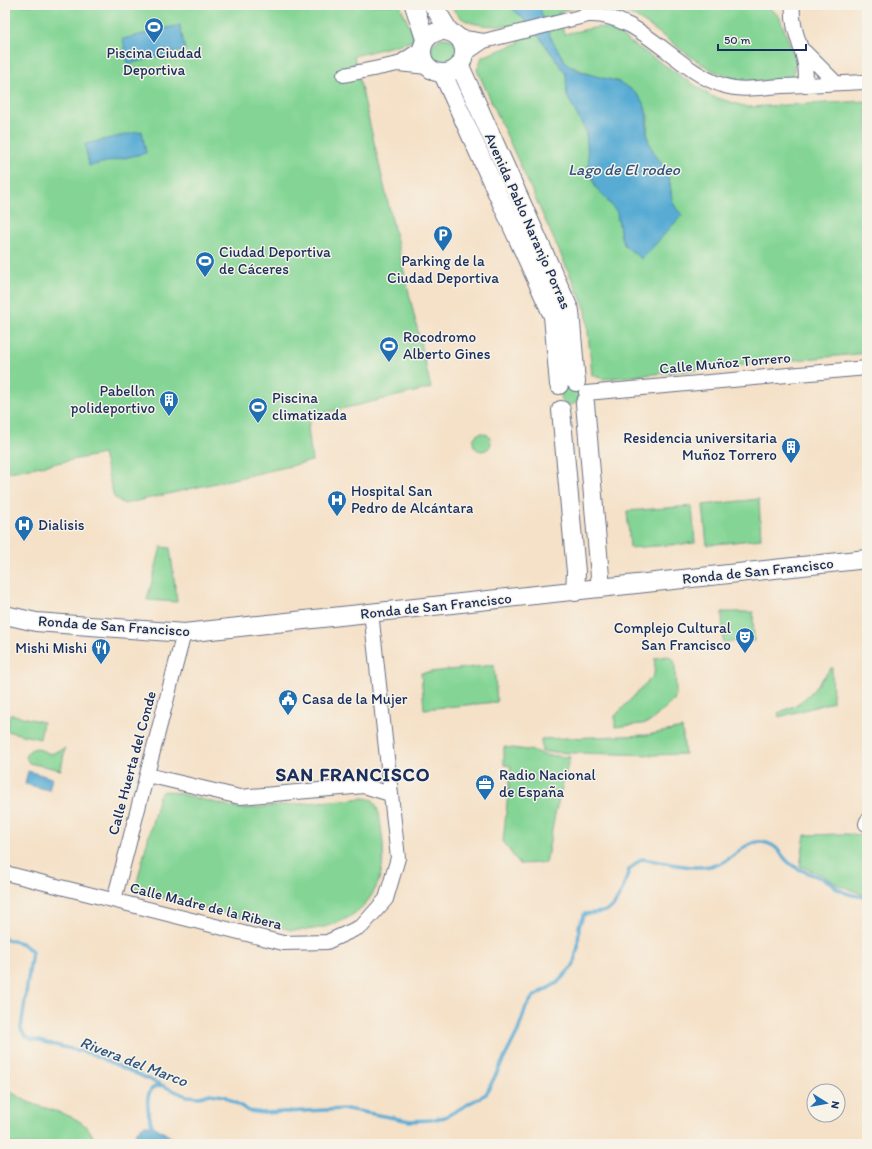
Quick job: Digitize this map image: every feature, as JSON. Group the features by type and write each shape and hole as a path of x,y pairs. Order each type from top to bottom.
{"main road":[{"path":"414,5 423,44 422,58 426,67 434,72 443,74 452,72 462,60 463,45 433,5"},
{"path":"423,44 436,32 454,34"},
{"name":"Avenida Pablo Naranjo Porras","path":"462,60 570,310 576,391 601,588"},
{"name":"Avenida Pablo Naranjo Porras","path":"443,74 553,316 559,369 576,391"},
{"path":"561,410 571,412 580,409 576,391 554,393 554,400 561,410 575,568 575,592"},
{"name":"Ronda de San Francisco","path":"5,615 36,622 184,633 371,612 575,592 867,559"}],"street":[{"path":"793,5 794,29 807,70 805,86"},
{"path":"454,34 484,41 573,19 600,14 617,18 638,31 703,78 724,86 746,89 867,82"},
{"path":"462,60 484,41"},
{"path":"398,64 423,44"},
{"path":"801,49 836,83"},
{"path":"344,75 398,64 426,67"},
{"name":"Calle Muñoz Torrero","path":"576,391 867,368"},
{"name":"Calle Madre de la Ribera","path":"5,873 283,943 327,942 362,926 386,899 398,858 371,612"},
{"name":"Calle Huerta del Conde","path":"114,900 184,633"},
{"path":"147,775 240,797 364,786 390,794"}],"green space":[{"name":"Ciudad Deportiva de Cáceres","path":"5,5 400,5 414,37 413,41 354,56 431,388 311,416 308,428 312,461 124,504 114,497 103,454 5,473"},
{"path":"451,5 508,5 523,18 541,39 566,74 567,96 586,132 589,167 595,186 617,212 621,237 673,206 669,178 662,165 652,152 647,137 648,115 618,81 595,77 567,64 548,36 539,5 582,5 558,13 564,34 598,27 612,30 711,96 747,107 867,101 867,353 603,379 592,375 586,310 477,70 482,57 519,43 515,26 488,26 470,22 463,19 456,13"},
{"path":"599,5 765,5 779,16 796,60 792,79 752,81 729,77 700,63 632,15 613,6"},
{"path":"445,38 455,42 459,52 455,62 445,66 435,62 431,52 435,42"},
{"path":"566,387 574,387 579,392 577,403 574,405 566,405 561,400 561,392"},
{"path":"482,433 488,436 491,442 488,448 482,451 476,448 473,442 476,436"},
{"path":"864,458 867,458 867,490 866,490"},
{"path":"759,499 761,539 707,545 703,505"},
{"path":"692,506 695,543 630,548 627,511"},
{"path":"161,547 170,548 177,602 147,600"},
{"path":"722,612 753,612 754,641 723,642"},
{"path":"668,656 674,660 675,664 676,693 674,700 650,722 615,727 615,716 654,675 655,658"},
{"path":"494,665 497,702 424,709 421,673"},
{"path":"832,667 833,702 779,717 778,713 798,704 810,694"},
{"path":"10,714 43,722 40,739 6,731"},
{"path":"682,728 685,754 654,755 542,752 541,739 647,735"},
{"path":"504,747 535,751 543,755 570,757 555,814 546,863 519,864 503,841 511,766 504,765"},
{"path":"36,748 51,754 65,748 61,770 29,763 26,757 30,750"},
{"path":"168,791 241,809 365,798 373,800 379,816 383,856 380,876 373,893 363,906 349,917 332,925 313,929 291,930 141,892 136,889 137,882 159,796 162,792"},
{"path":"805,835 867,835 867,894 865,895 838,885 822,875 800,866"},
{"path":"5,1088 35,1105 68,1115 77,1120 86,1126 92,1134 95,1144 5,1144"}],"water":[{"name":"Lago de El rodeo","path":"508,5 539,5 550,37 567,64 587,74 626,86 635,92 642,101 647,115 647,134 650,145 665,169 669,179 673,202 682,215 642,259 625,246 621,237 617,212 595,186 589,167 586,132 567,95 566,74 541,39 523,18"},
{"name":"Piscina Ciudad Deportiva","path":"180,25 185,50 128,64 123,39"},
{"path":"142,131 146,153 89,166 85,144"},
{"path":"28,771 52,778 49,790 25,784"},
{"path":"144,1125 152,1125 182,1144 130,1144 138,1130"}],"waterway":[{"name":"Rivera del Marco","path":"5,939 21,943 32,951 21,1029 25,1036 31,1039 92,1054 186,1096 200,1097 210,1094 224,1096 249,1111 263,1113 347,1109 410,1121 430,1120 445,1117 486,1094 518,1031 526,1007 533,997 557,983 573,966 578,947 579,926 584,914 603,912 613,907 622,891 629,870 641,859 688,867 707,867 722,863 750,844 756,842 768,843 776,848 788,862 796,868 828,881 845,893 867,897"},
{"path":"152,1125 148,1108 149,1095 154,1087 160,1086"}],"place":[{"name":"Piscina Ciudad Deportiva","path":"154,44"},
{"name":"Parking de la Ciudad Deportiva","path":"443,252"},
{"name":"Ciudad Deportiva de Cáceres","path":"205,278"},
{"name":"Rocodromo Alberto Gines","path":"389,363"},
{"name":"Pabellon polideportivo","path":"169,417"},
{"name":"Piscina climatizada","path":"258,424"},
{"name":"Residencia universitaria Muñoz Torrero","path":"791,464"},
{"name":"Hospital San Pedro de Alcántara","path":"337,517"},
{"name":"Dialisis","path":"24,542"},
{"name":"Complejo Cultural San Francisco","path":"745,654"},
{"name":"Mishi Mishi","path":"101,665"},
{"name":"Casa de la Mujer","path":"288,716"},
{"name":"Radio Nacional de España","path":"485,801"}],"district":[{"name":"SAN FRANCISCO","path":"353,774"}]}
